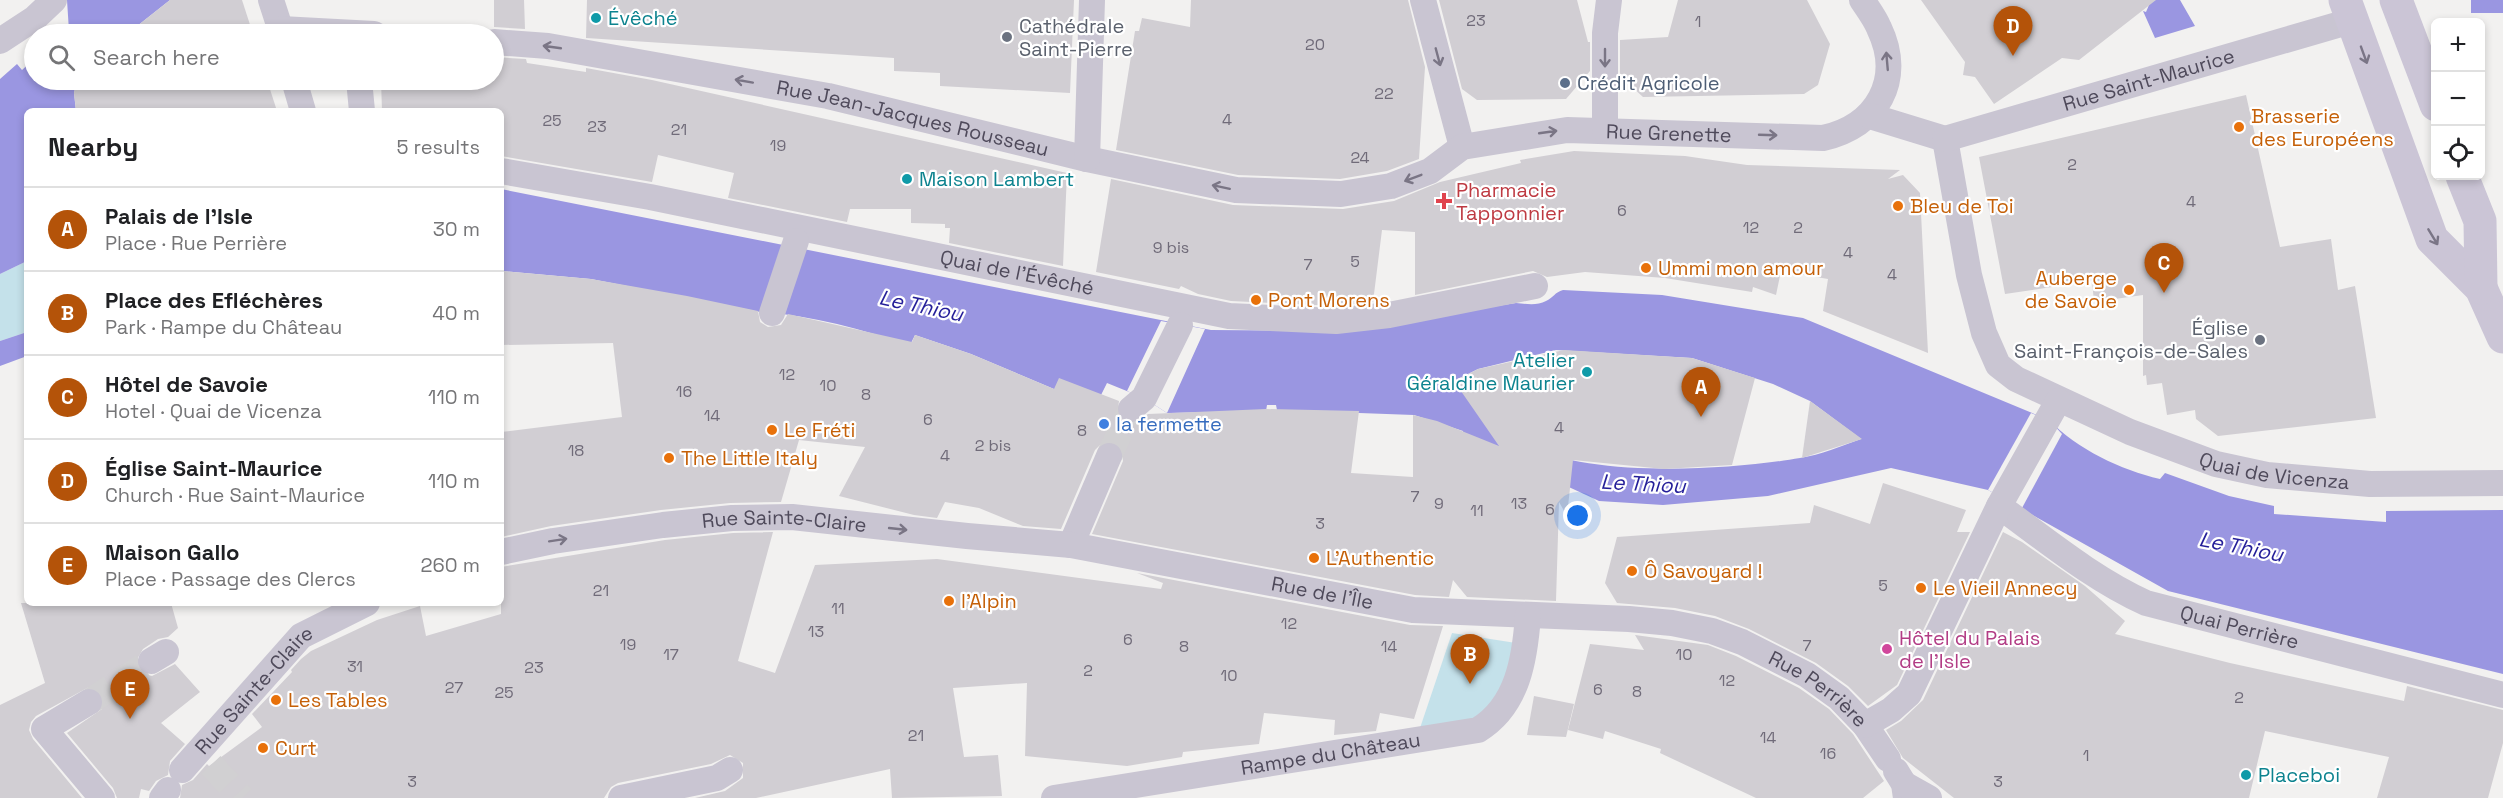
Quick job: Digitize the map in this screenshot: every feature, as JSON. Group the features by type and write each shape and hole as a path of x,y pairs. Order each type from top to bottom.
{"main road":[{"path":"2396,0 2431,92"},
{"path":"2348,10 2432,239 2481,288 2503,337"},
{"path":"2464,180 2480,221 2481,288"}],"street":[{"path":"24,24 35,18 54,0"},
{"path":"271,0 278,24"},
{"path":"1087,159 1092,0"},
{"path":"1423,0 1462,147"},
{"path":"1605,129 1605,33 1609,0"},
{"path":"1862,0 1880,29 1887,56 1885,84 1870,116 1945,139"},
{"name":"Rue Saint-Maurice","path":"1945,139 2348,10"},
{"path":"4,35 24,24"},
{"name":"Rue Jean-Jacques Rousseau","path":"504,43 548,46 828,96 1087,159 1236,190 1341,194 1391,186 1430,171 1462,147"},
{"path":"297,90 302,108"},
{"path":"360,90 363,108"},
{"name":"Rue Grenette","path":"1462,147 1567,129 1823,138 1843,133 1870,116"},
{"name":"Quai de Vicenza","path":"1945,139 1969,274 1990,350 1998,364 2054,410 2130,432 2216,464 2267,475 2370,484 2503,483"},
{"name":"Quai de l'Évêché","path":"504,172 650,197 1229,316 1336,321 1389,315 1535,286"},
{"path":"771,313 795,241"},
{"path":"1138,403 1180,325"},
{"name":"Rue Perrière","path":"1575,616 1672,623 1712,631 1743,642 1807,675 1839,698 1865,724 1891,710 1909,694 2001,502 2054,410"},
{"path":"1071,544 1109,456"},
{"name":"Quai Perrière","path":"2001,502 2079,563 2127,595 2146,603 2503,695"},
{"name":"Rue Sainte-Claire","path":"504,551 553,541 663,525 742,518 792,517 967,536 1071,544"},
{"name":"Rue de l'Île","path":"1071,544 1413,610 1575,616"},
{"name":"Rue Sainte-Claire","path":"170,786 206,757 301,636 361,606"},
{"name":"Rampe du Château","path":"1054,798 1478,730 1495,720 1516,683 1527,640 1528,615"},
{"path":"89,702 45,729 102,798"},
{"path":"1865,724 1897,782 1929,798"},
{"path":"621,798 681,792 717,778 730,770"}],"shaded area":[{"path":"24,262 24,333 0,341 0,274"},
{"path":"1452,633 1516,643 1502,693 1477,721 1419,731"}],"water":[{"path":"67,0 170,0 140,24 69,24"},
{"path":"2140,0 2180,0 2195,26 2155,38 2143,11 2146,12 2149,5"},
{"path":"2471,0 2503,0 2503,13 2471,13"},
{"path":"17,64 22,70 24,68 24,90 75,90 76,108 24,108 24,262 0,274 0,79"},
{"name":"Le Thiou","path":"504,190 1211,330 1338,331 1516,303 1539,304 1563,290 1662,295 1803,318 2049,420 2086,449 2115,464 2160,479 2165,473 2229,496 2274,506 2274,514 2386,522 2386,511 2503,510 2503,674 2168,591 1988,490 1891,468 1768,496 1663,505 1599,501 1463,438 1463,431 1414,415 1277,410 1276,405 1267,405 1266,411 1167,413 1144,398 1107,383 1101,395 1054,389 971,354 915,335 910,345 798,316 760,312 591,279 504,271","holes":["1556,350 1692,358 1773,384 1810,401 1861,439 1808,457 1737,466 1660,469 1585,463 1552,455 1518,439 1454,381 1478,369"]},
{"path":"24,333 24,357 0,366 0,341"}],"pier":[{"path":"1161,321 1205,329 1167,413 1144,398 1127,391"},
{"path":"2031,413 2049,420 2062,434 2022,508 1988,490"}],"building":[{"path":"170,0 242,0 250,24 140,24"},
{"path":"494,0 524,0 525,29 504,28 504,24 494,24"},
{"path":"587,0 1074,0 1070,93 940,86 940,73 894,71 894,58 586,38"},
{"path":"1191,0 1408,0 1425,67 1419,159 1387,171 1340,179 1238,175 1116,150 1135,31 1139,31 1142,18 1190,27"},
{"path":"1439,0 1577,0 1588,42 1590,42 1590,71 1566,99 1477,100 1462,89"},
{"path":"1678,0 1807,0 1830,44 1818,85 1804,94 1643,97 1620,76 1620,40 1668,37"},
{"path":"1921,0 2156,0 2079,60 2062,58 1994,104 1975,77 1963,75 1965,62"},
{"path":"504,58 526,59 527,63 586,72 586,68 652,80 1067,173 1063,266 949,243 950,228 945,228 945,224 911,223 911,209 850,209 847,222 728,198 734,173 658,155 652,182 504,157 504,108 382,108 381,90 504,90"},
{"path":"75,90 270,90 276,108 76,108"},
{"path":"2246,95 2280,247 2331,239 2338,290 2355,286 2376,418 2218,436 2196,419 2195,410 2167,415 2162,383 2147,385 2146,375 2143,376 2143,295 2094,302 2092,281 2005,294 1979,157"},
{"path":"1574,151 1685,156 1747,165 1900,170 1888,179 1903,175 1920,193 1928,353 1823,311 1828,279 1781,271 1776,295 1753,287 1752,292 1665,278 1585,272 1547,277 1533,271 1415,295 1415,232 1382,230 1373,302 1336,306 1231,301 1198,294 1181,286 1179,289 1096,272 1111,179 1233,205 1343,209 1394,201 1440,182 1521,163 1520,160"},
{"path":"504,271 591,279 687,296 758,311 760,322 768,327 781,325 788,314 912,342 915,335 971,354 1054,389 1059,378 1119,401 1117,415 1126,423 1134,424 1148,414 1266,409 1359,411 1351,473 1413,477 1413,415 1437,421 1499,446 1454,381 1478,369 1564,350 1692,358 1755,378 1732,465 1664,469 1573,460 1567,516 1559,502 1556,601 1467,597 1453,580 1449,597 1415,595 1092,534 1123,461 1121,447 1108,441 1095,450 1061,529 1023,526 979,508 945,502 937,518 914,515 839,496 865,447 799,440 781,502 730,503 661,510 551,526 504,536 504,432 622,417 613,343 504,345"},
{"path":"1810,401 1862,439 1802,458"},
{"path":"1883,483 1966,510 1957,532 1970,532 1897,685 1868,706 1848,686 1816,663 1749,629 1715,616 1675,608 1617,603 1605,583 1617,537 1810,523 1814,505 1870,524"},
{"path":"773,532 738,661 775,673 815,565 937,559 1161,589 1163,583 1137,573 1410,625 1443,626 1414,719 1380,713 1376,731 1334,735 1335,720 1264,713 1259,744 1183,752 1182,757 1127,766 1025,756 1027,683 953,688 964,757 998,755 1002,796 892,798 890,769 756,798 695,798 725,791 743,778 743,763 730,755 711,764 618,783 611,787 604,798 180,798 182,785 193,780 207,764 209,766 262,727 252,714 292,672 291,670 301,659 311,651 377,620 420,606 426,636 501,614 501,606 504,606 504,567 665,540 733,533"},
{"path":"2003,532 2022,542 2085,586 2125,621 2115,634 2230,663 2404,701 2407,686 2503,710 2503,743 2488,798 2377,798 2389,757 2265,731 2249,798 1954,798 1903,758 1886,730 1901,721 1923,700"},
{"path":"21,603 24,603 24,606 172,606 178,628 168,637 158,639 143,649 136,661 138,668 143,674 152,676 175,664 200,692 161,723 185,744 170,761 168,775 156,781 149,791 141,789 139,798 117,798 113,788 67,733 102,709 102,695 89,687 36,716 29,730 33,739 82,798 0,798 0,705 45,683"},
{"path":"1635,635 1708,645 1736,656 1799,688 1829,709 1853,734 1884,781 1863,798 1756,798 1660,753 1661,749 1605,731 1603,739 1568,730 1590,644 1644,650"},
{"path":"1534,696 1574,704 1566,737 1527,735"}],"tunnel":[{"path":"1109,456 1131,409"},
{"path":"89,702 151,661"},
{"path":"211,765 242,798"}],"place":[{"name":"Évêché","path":"596,18"},
{"name":"Cathédrale Saint-Pierre","path":"1007,37"},
{"name":"Église Saint-Maurice","path":"2013,56"},
{"name":"Crédit Agricole","path":"1565,83"},
{"name":"Brasserie des Européens","path":"2239,127"},
{"name":"Maison Lambert","path":"907,179"},
{"name":"Pharmacie Tapponnier","path":"1444,201"},
{"name":"Bleu de Toi","path":"1898,206"},
{"name":"Ummi mon amour","path":"1646,268"},
{"name":"Auberge de Savoie","path":"2129,290"},
{"name":"Hôtel de Savoie","path":"2164,293"},
{"name":"Pont Morens","path":"1256,300"},
{"name":"Église Saint-François-de-Sales","path":"2260,340"},
{"name":"Atelier Géraldine Maurier","path":"1587,372"},
{"name":"Palais de l'Isle","path":"1701,417"},
{"name":"la fermette","path":"1104,424"},
{"name":"Le Fréti","path":"772,430"},
{"name":"The Little Italy","path":"669,458"},
{"name":"L'Authentic","path":"1314,558"},
{"name":"Ô Savoyard !","path":"1632,571"},
{"name":"Le Vieil Annecy","path":"1921,588"},
{"name":"l'Alpin","path":"949,601"},
{"name":"Hôtel du Palais de l'Isle","path":"1887,649"},
{"name":"Place des Efléchères","path":"1470,684"},
{"name":"Les Tables","path":"276,700"},
{"name":"Maison Gallo","path":"130,719"},
{"name":"Curt","path":"263,748"},
{"name":"Placeboi","path":"2246,775"}]}
